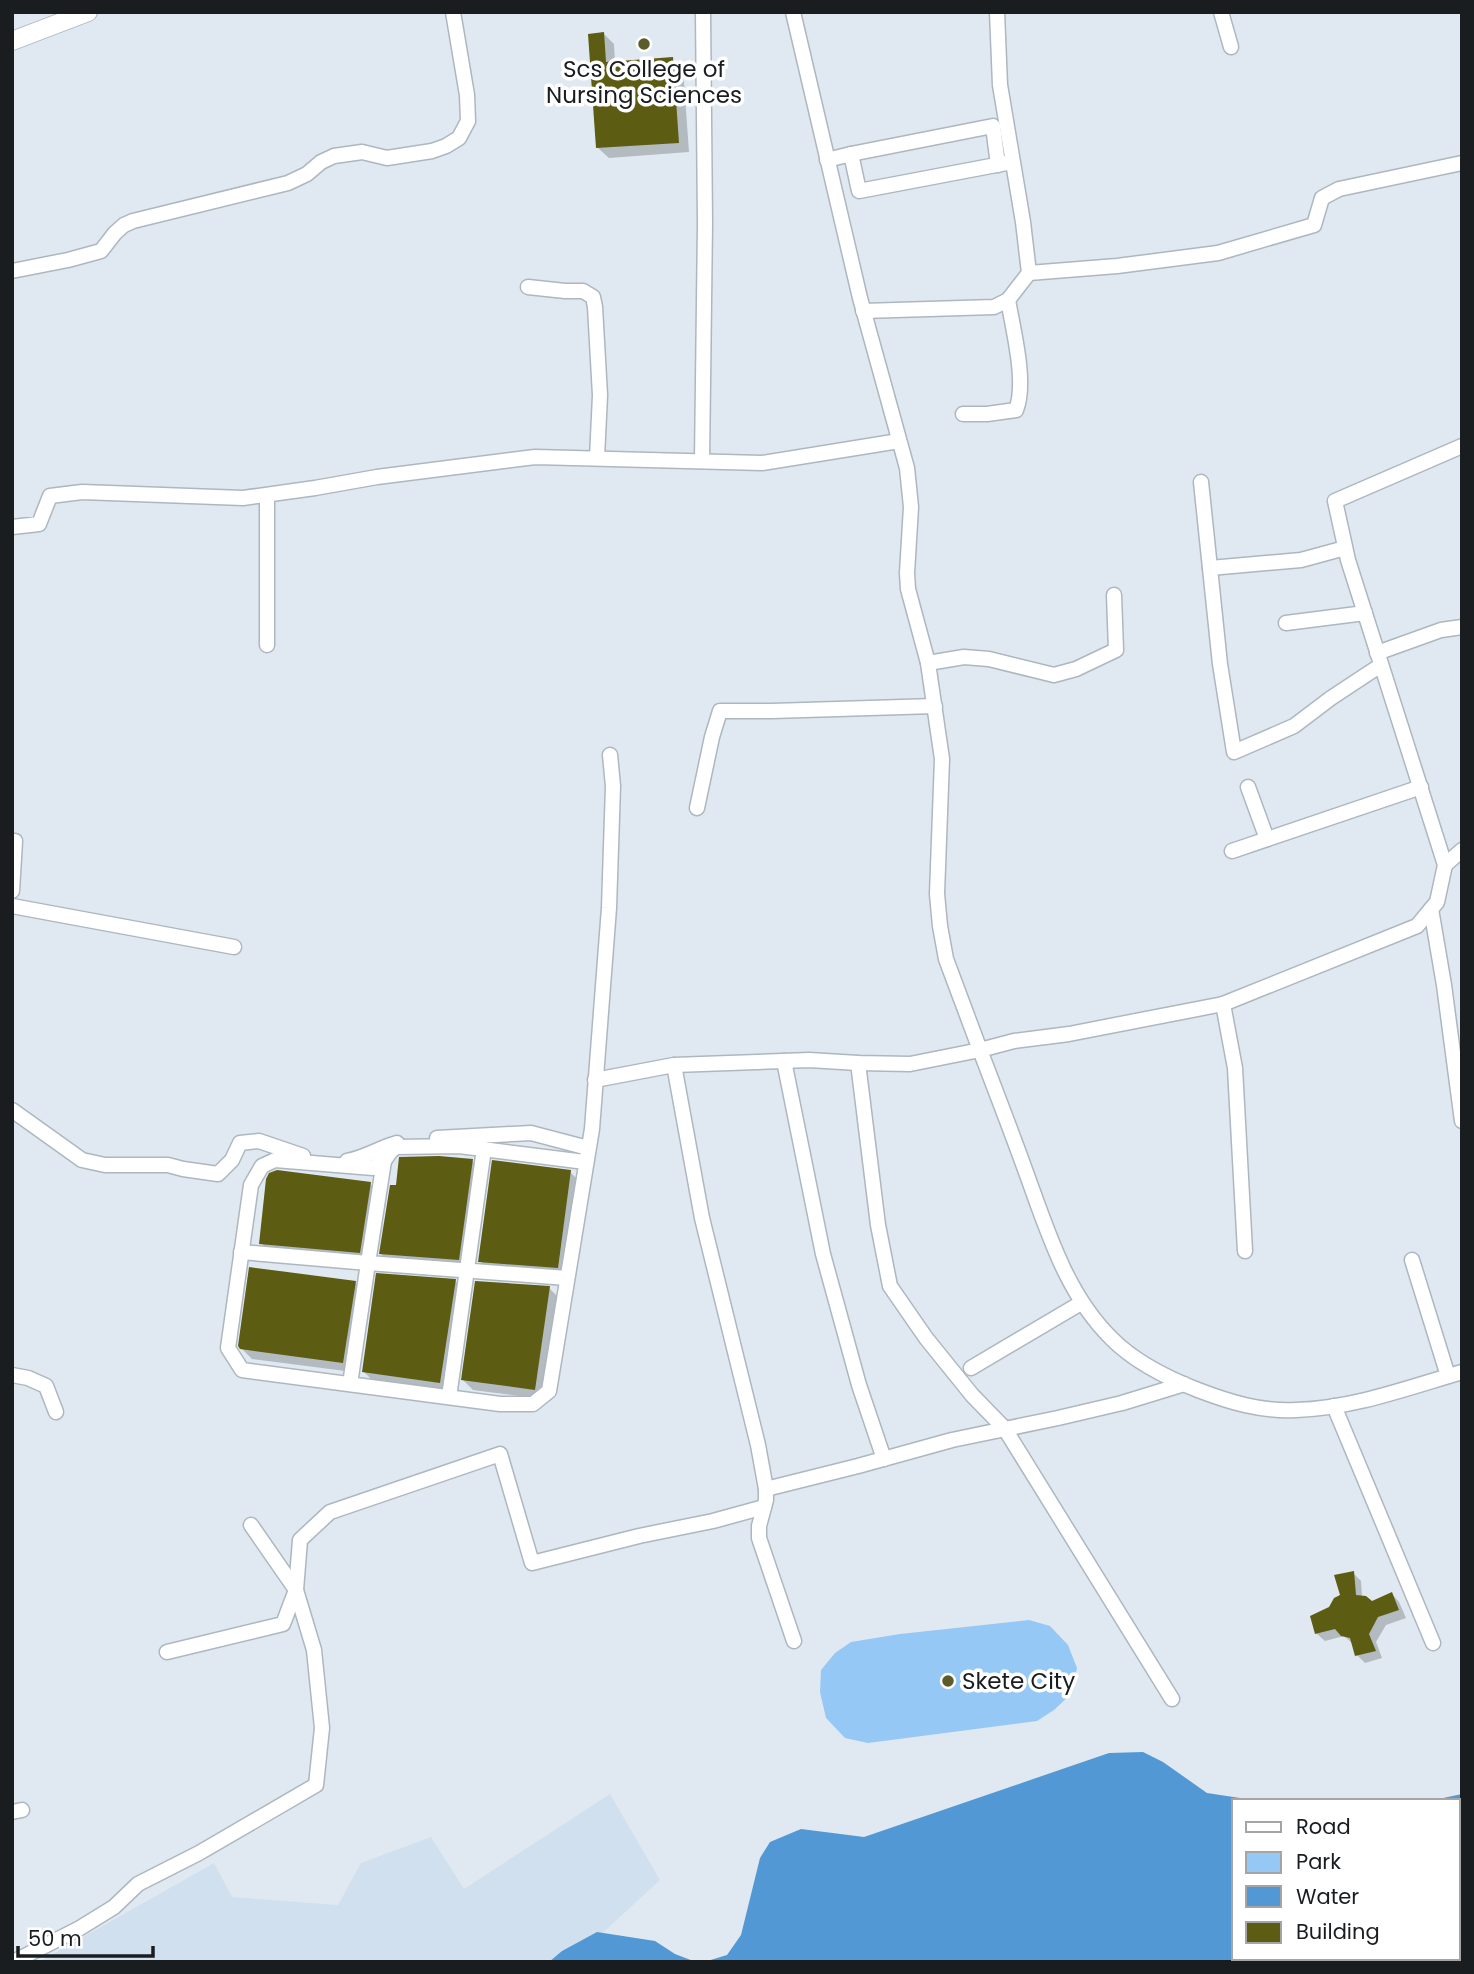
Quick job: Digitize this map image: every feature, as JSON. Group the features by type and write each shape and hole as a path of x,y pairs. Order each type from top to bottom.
{"street":[{"path":"12,41 88,12"},
{"path":"12,271 87,256 101,251 115,233 133,220 288,183 334,156 362,152 387,158 446,146 459,138 468,121 467,95 453,12"},
{"path":"702,461 705,223 703,12"},
{"path":"793,12 863,311 907,468 911,507 908,589 928,663 942,759 937,894 946,959 1051,1242 1081,1303 1112,1340 1140,1362 1184,1384 1253,1408 1295,1410 1334,1406 1388,1395 1455,1374 1412,1260"},
{"path":"997,12 1005,164"},
{"path":"1221,12 1231,47"},
{"path":"827,160 993,126 1023,222 1029,273 1008,300 994,307 863,311"},
{"path":"851,154 859,191 1005,164"},
{"path":"1029,273 1117,266 1218,253 1314,225 1322,198 1339,189 1462,163"},
{"path":"528,287 583,291 593,297 600,395 597,458"},
{"path":"963,414 1016,410 1019,403 1019,368 1008,300"},
{"path":"12,527 39,524 50,496 82,492 243,498 377,477 535,457 762,463 898,441"},
{"path":"595,1080 674,1065 809,1060 910,1063 1014,1041 1069,1034 1223,1004 1417,926 1437,902 1445,864 1345,548 1335,501 1462,446"},
{"path":"1201,482 1220,664 1234,752 1294,726 1379,659 1441,630 1462,627"},
{"path":"267,496 267,645"},
{"path":"1210,568 1301,560 1345,548"},
{"path":"928,663 964,657 989,659 1054,675 1076,668 1116,650 1114,595"},
{"path":"1286,623 1365,613"},
{"path":"697,808 720,711 935,706"},
{"path":"587,1155 459,1146 396,1147 384,1161 373,1168 275,1160 262,1166 251,1185 228,1348 242,1370 500,1404 533,1404 549,1391 592,1129 609,908 613,786 610,755"},
{"path":"1248,787 1267,839"},
{"path":"1232,851 1421,788"},
{"path":"12,891 15,841"},
{"path":"1445,864 1462,850"},
{"path":"12,906 234,947"},
{"path":"1431,909 1462,1122"},
{"path":"1223,1004 1235,1068 1245,1251"},
{"path":"785,1061 823,1254 859,1385 884,1459"},
{"path":"858,1063 878,1225 890,1286 926,1338 972,1395 1005,1429 1172,1699"},
{"path":"674,1065 702,1218 755,1431 766,1489 759,1538 794,1641"},
{"path":"12,1110 82,1160 105,1165 168,1165 218,1174 232,1160 240,1143 259,1141 293,1154 339,1163 360,1159 386,1146 409,1140 531,1133 587,1155"},
{"path":"449,1397 484,1149"},
{"path":"350,1384 384,1161"},
{"path":"241,1252 567,1279"},
{"path":"971,1368 1081,1303"},
{"path":"12,1375 46,1386 56,1412"},
{"path":"766,1489 952,1440 1122,1403 1184,1384"},
{"path":"1334,1406 1433,1643"},
{"path":"167,1652 283,1624 296,1590 300,1540 330,1512 500,1454 532,1563 764,1507"},
{"path":"13,1962 80,1928 114,1907 138,1884 199,1853 316,1785 322,1728 314,1650 296,1590 251,1525"}],"shaded area":[{"path":"610,1794 660,1880 571,1962 39,1962 214,1863 232,1897 338,1905 361,1863 431,1837 464,1889"}],"green space":[{"name":"Skete City","path":"1029,1620 1050,1626 1068,1645 1077,1668 1072,1693 1037,1721 868,1743 845,1738 826,1718 820,1692 821,1670 835,1653 851,1642"}],"water":[{"path":"1143,1752 1163,1762 1207,1793 1247,1799 1232,1799 1232,1960 1460,1960 1460,1799 1438,1799 1462,1794 1462,1962 704,1962 727,1955 741,1935 760,1858 770,1842 801,1829 864,1837 1109,1753"},
{"path":"597,1932 655,1941 675,1954 696,1962 549,1962 562,1951"}],"building":[{"path":"604,32 606,62 673,57 679,143 596,148 588,34"},
{"path":"399,1157 473,1159 459,1260 379,1254 390,1185 396,1185"},
{"path":"492,1160 571,1170 558,1268 478,1262"},
{"path":"277,1170 371,1182 360,1253 259,1244 266,1179 269,1173"},
{"path":"249,1267 356,1281 343,1363 240,1349 238,1346"},
{"path":"376,1273 456,1279 440,1383 362,1372"},
{"path":"475,1281 550,1286 535,1390 461,1380"},
{"path":"1354,1571 1356,1595 1366,1596 1372,1601 1392,1592 1399,1610 1378,1617 1369,1634 1376,1651 1355,1656 1350,1638 1341,1636 1335,1629 1315,1634 1310,1616 1329,1607 1334,1598 1340,1595 1334,1575"}],"place":[{"name":"Scs College of Nursing Sciences","path":"644,44"},
{"name":"Skete City","path":"948,1681"}]}
